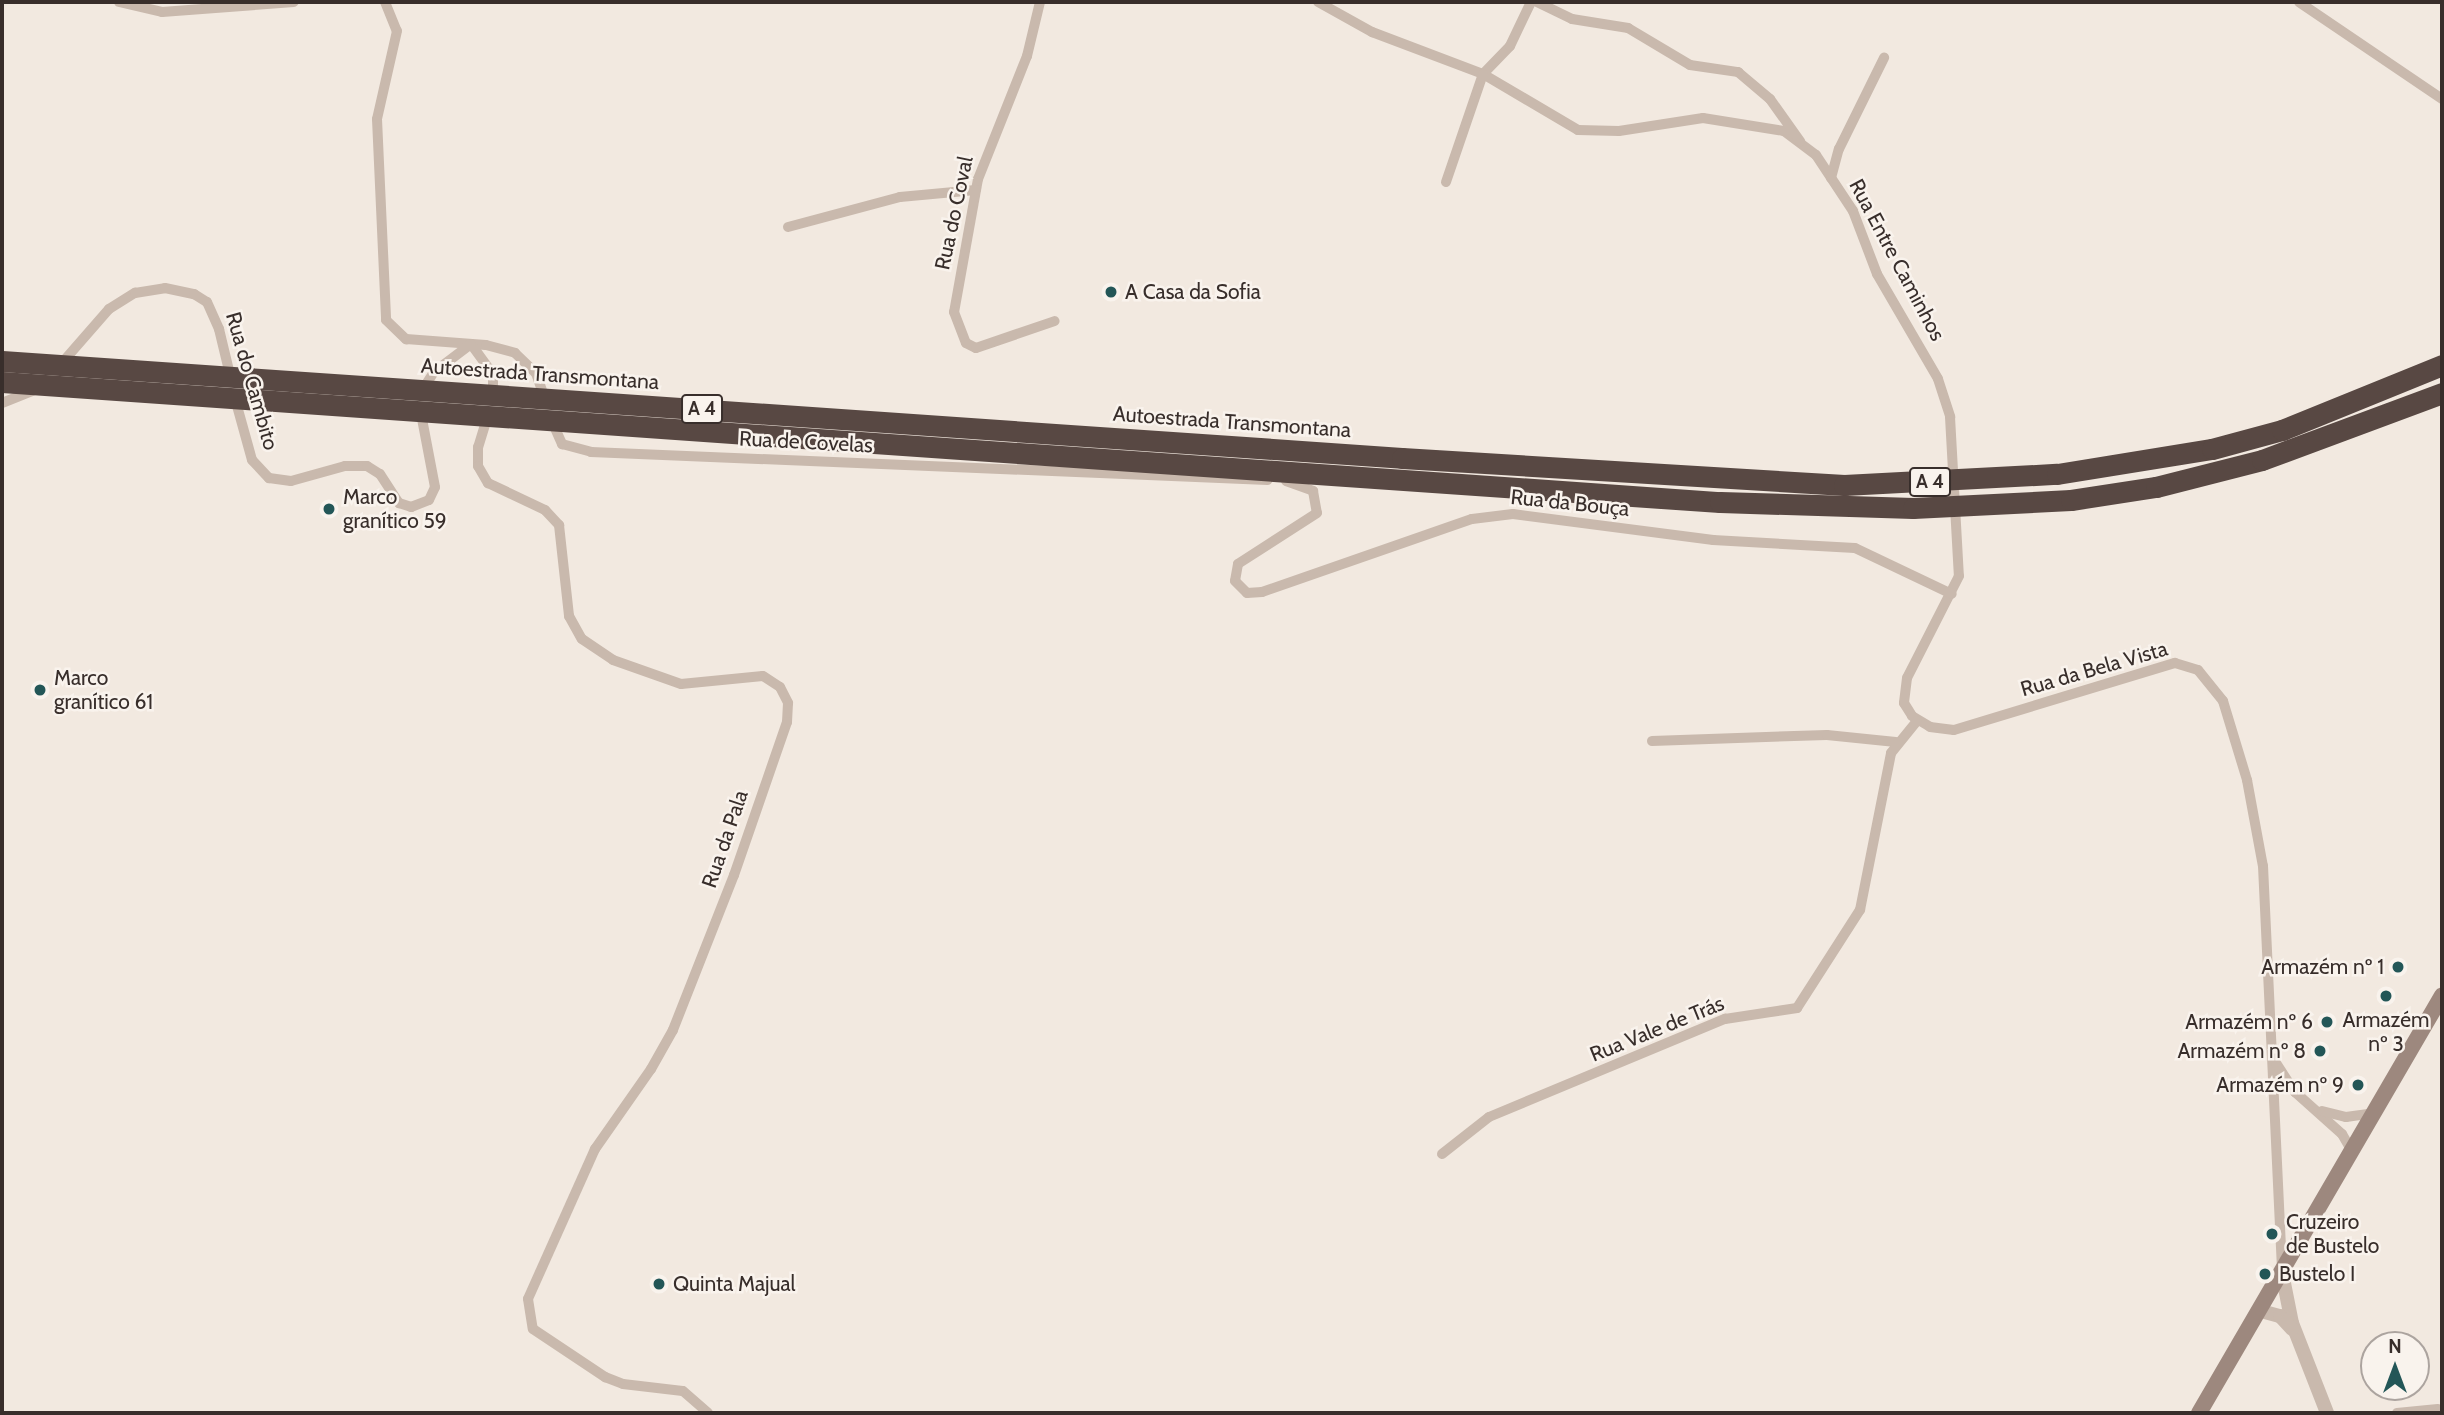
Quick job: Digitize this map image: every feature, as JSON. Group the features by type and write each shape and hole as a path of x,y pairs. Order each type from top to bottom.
{"highway":[{"name":"Autoestrada Transmontana","path":"2,361 1402,468 1720,502 1973,508 2155,487 2262,460 2442,393"},
{"name":"Autoestrada Transmontana","path":"2,382 1402,468 1844,485 2057,474 2212,449 2282,430 2442,365"}],"main road":[{"path":"2199,1413 2377,1113 2442,996"}],"street":[{"path":"119,2 162,12 294,2"},
{"name":"Rua de Covelas","path":"385,2 397,31 377,119 386,320 406,339 501,348 527,362 540,382 558,439 582,451 1282,481"},
{"name":"Rua do Coval","path":"1040,2 1027,57 976,190 954,303 966,343 972,348 990,346 1055,321"},
{"name":"Rua Entre Caminhos","path":"1318,2 1371,32 1483,74 1578,130 1619,131 1703,118 1758,124 1800,141 1831,178 1853,211 1877,274 1942,388 1953,448 1958,543 1959,576 1952,594"},
{"path":"1446,182 1483,74 1510,46 1531,2"},
{"path":"1537,2 1572,19 1628,28 1690,65 1738,72 1777,107 1800,141"},
{"path":"2299,2 2442,99"},
{"path":"1831,178 1839,149 1884,58"},
{"path":"788,227 900,197 976,190"},
{"name":"Rua do Cambito","path":"2,403 39,390 95,323 121,302 150,289 180,289 208,302 214,314 246,446 261,472 279,482 345,466 367,466 380,474 399,503 419,507 429,500 435,487 419,402 422,389 434,372 471,344"},
{"name":"Rua da Pala","path":"471,344 496,381 478,447 478,466 488,483 545,510 559,525 569,616 582,639 613,660 681,684 763,676 776,683 788,702 786,722 731,882 669,1038 595,1149 528,1299 533,1329 605,1377 623,1384 683,1391 708,1413"},
{"name":"Rua da Bouça","path":"1282,481 1310,488 1318,500 1317,513 1238,564 1235,581 1247,593 1262,592 1472,519 1513,514 1713,540 1862,549 1952,594"},
{"path":"1652,741 1827,735 1896,742 1917,721 1904,703 1905,684 1952,594"},
{"name":"Rua da Bela Vista","path":"1917,721 1954,730 2161,666 2181,663 2198,670 2223,701 2257,823 2265,888 2283,1273"},
{"name":"Rua Vale de Trás","path":"1442,1154 1489,1117 1725,1018 1797,1008 1860,909 1896,742"},
{"path":"2274,1060 2288,1083 2318,1110 2353,1153"},
{"path":"2318,1110 2346,1117 2377,1113"},
{"path":"2283,1273 2295,1333 2327,1413"},
{"path":"2261,1311 2280,1316 2295,1333"},
{"path":"2397,1413 2438,1409"}],"place":[{"name":"A Casa da Sofia","path":"1111,292"},
{"name":"Marco granítico 59","path":"329,509"},
{"name":"Marco granítico 61","path":"40,690"},
{"name":"Armazém nº 1","path":"2398,967"},
{"name":"Armazém nº 3","path":"2386,996"},
{"name":"Armazém nº 6","path":"2327,1022"},
{"name":"Armazém nº 8","path":"2320,1051"},
{"name":"Armazém nº 9","path":"2358,1085"},
{"name":"Cruzeiro de Bustelo","path":"2272,1234"},
{"name":"Bustelo I","path":"2265,1274"},
{"name":"Quinta Majual","path":"659,1284"}]}
